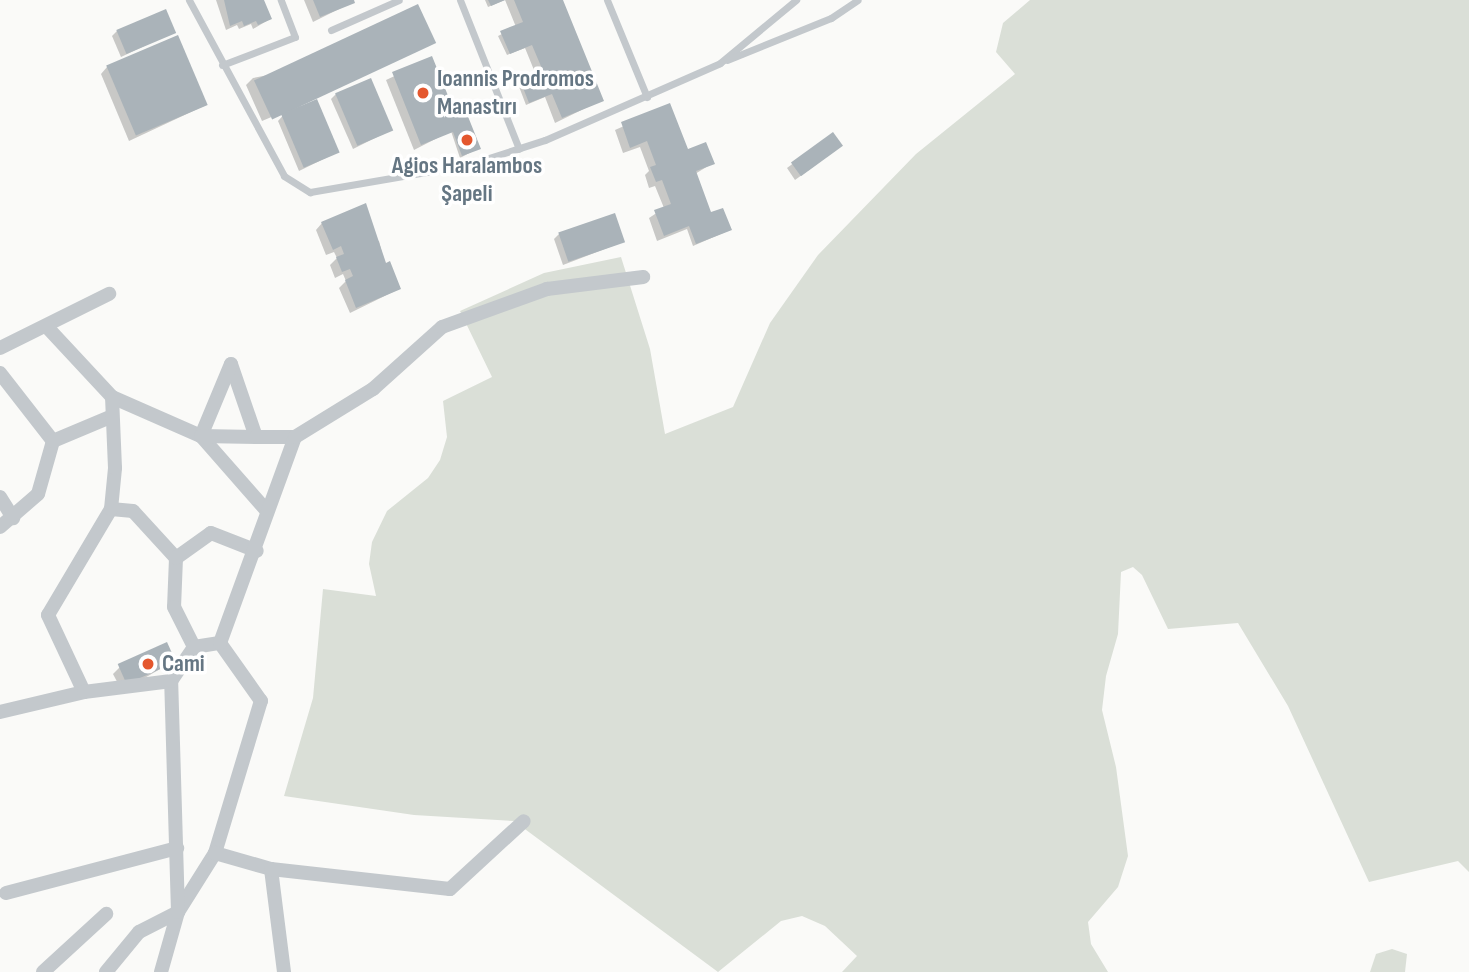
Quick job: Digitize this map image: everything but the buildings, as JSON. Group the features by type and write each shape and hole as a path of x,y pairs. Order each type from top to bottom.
{"street":[{"path":"47,327 112,397 201,436 295,437 373,390 442,327 547,289 643,277"},
{"path":"0,348 109,294"},
{"path":"201,436 231,364 256,437"},
{"path":"0,373 53,441"},
{"path":"84,692 48,615 111,509 115,468 110,417 112,397"},
{"path":"53,441 110,417"},
{"path":"201,436 266,510"},
{"path":"220,643 257,551 266,510 295,437"},
{"path":"0,527 13,519 38,494 53,441"},
{"path":"0,497 13,519"},
{"path":"111,509 133,511 176,558 174,607 194,647"},
{"path":"176,558 211,533 257,551"},
{"path":"178,912 170,681 194,647 220,643"},
{"path":"161,972 178,912 215,853 261,701 220,643"},
{"path":"0,712 84,692 170,681"},
{"path":"215,853 271,869 450,889 524,821"},
{"path":"6,893 177,848"},
{"path":"271,869 284,972"},
{"path":"106,972 139,932 178,912"},
{"path":"43,972 106,914"}],"lane":[{"path":"189,0 284,176 300,190 321,191 467,165 519,149 831,18 858,0"},
{"path":"222,65 295,37 281,0"},
{"path":"331,30 399,0"},
{"path":"460,0 519,149"},
{"path":"607,0 647,97"},
{"path":"720,63 796,0"}],"shaded area":[{"path":"1030,0 1469,0 1469,872 1458,861 1369,882 1288,706 1238,623 1168,629 1142,575 1133,567 1121,572 1118,634 1106,676 1102,710 1116,767 1128,856 1118,887 1088,922 1091,944 1108,972 842,972 857,956 825,926 802,916 781,921 718,972 514,821 414,815 284,796 313,698 323,589 376,596 369,564 372,542 387,511 428,478 440,460 447,437 443,401 492,377 460,311 544,273 621,257 650,349 665,434 733,407 770,323 818,255 916,154 1015,74 996,52 1003,23"},
{"path":"1392,949 1407,954 1405,972 1370,972 1376,954"}],"place":[{"name":"Ioannis Prodromos Manastırı","path":"423,93"},
{"name":"Agios Haralambos Şapeli","path":"467,140"},
{"name":"Cami","path":"148,664"}]}
